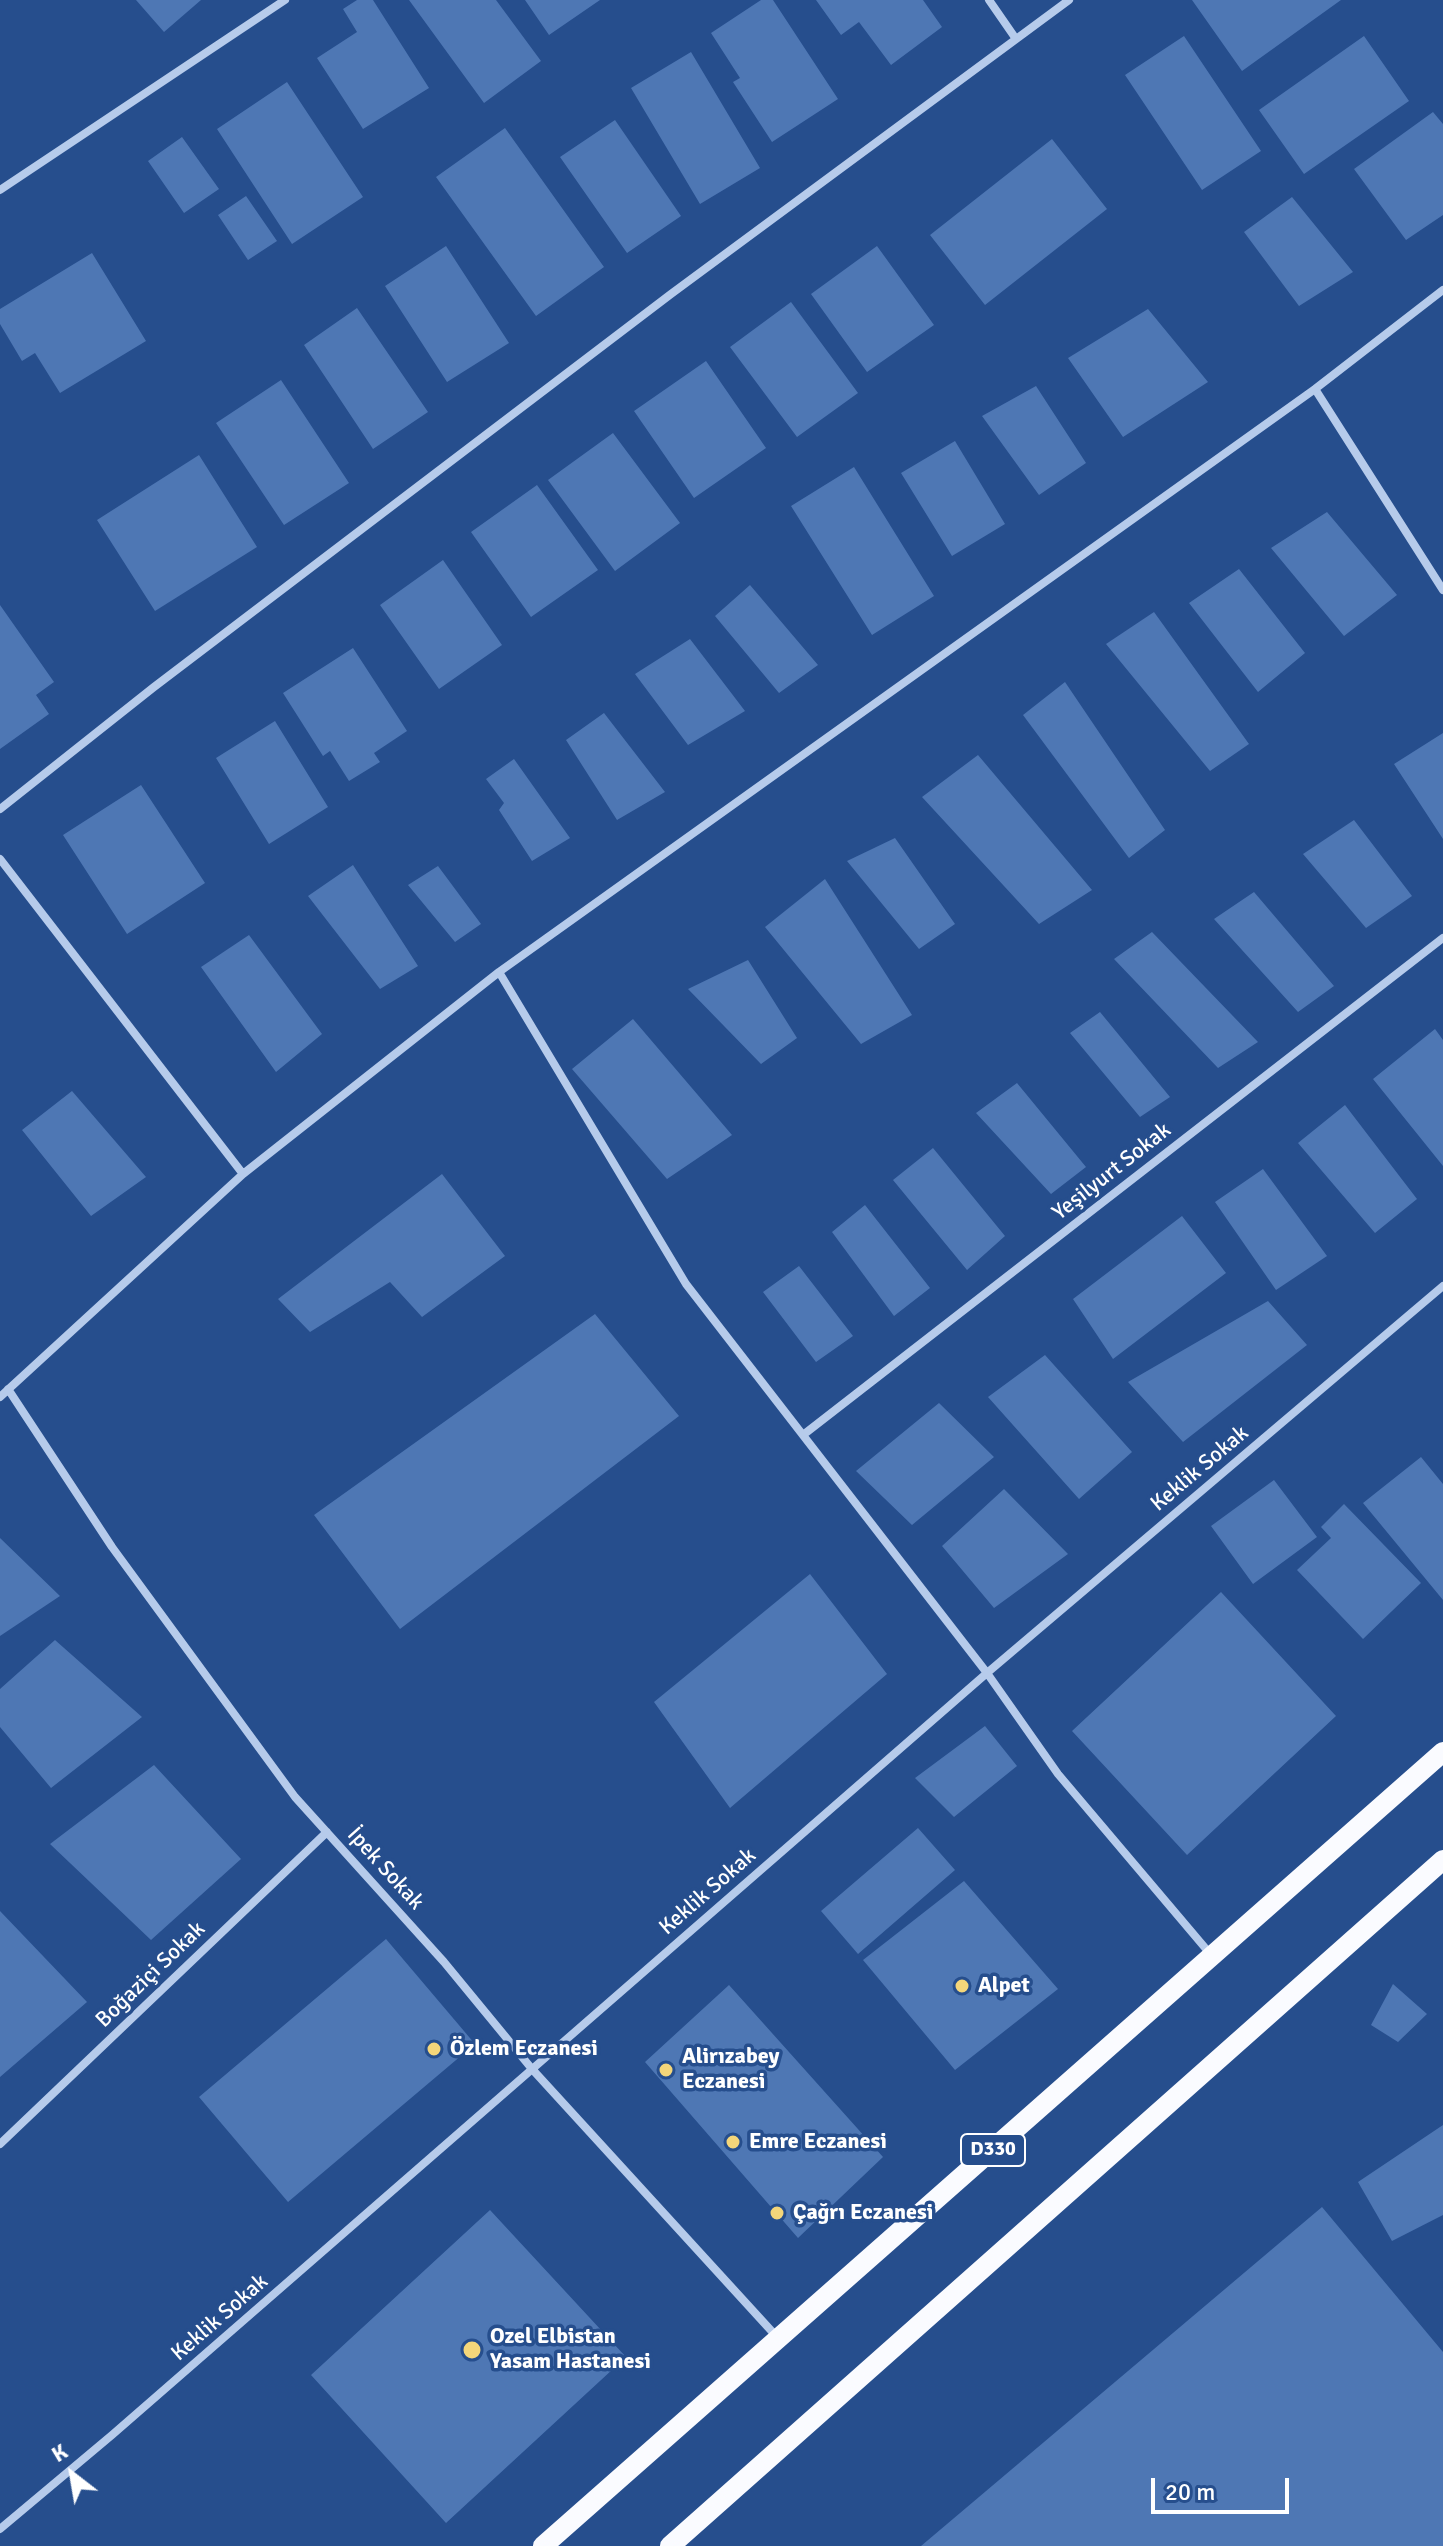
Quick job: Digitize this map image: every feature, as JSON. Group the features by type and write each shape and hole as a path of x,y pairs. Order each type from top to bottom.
{"main road":[{"name":"D330","path":"543,2546 1443,1752"},
{"path":"670,2546 1443,1860"}],"street":[{"path":"0,190 285,0"},
{"path":"989,0 1016,39"},
{"path":"0,809 154,687 671,294 1069,0"},
{"path":"0,1397 243,1174 499,972 1315,389 1443,290"},
{"path":"1315,389 1443,590"},
{"path":"0,859 243,1174"},
{"name":"Yeşilyurt Sokak","path":"803,1435 1443,938"},
{"path":"499,972 686,1284 987,1673 1058,1774 1212,1957"},
{"name":"Keklik Sokak","path":"0,2529 987,1673 1443,1286"},
{"name":"İpek Sokak","path":"8,1389 112,1547 295,1797 444,1962 532,2069 779,2339"},
{"name":"Boğaziçi Sokak","path":"0,2144 327,1832"}],"building":[{"path":"136,0 201,0 164,32"},
{"path":"357,0 373,0 429,88 363,129 317,58 357,32 343,9"},
{"path":"409,0 496,0 541,61 484,103"},
{"path":"525,0 600,0 549,35"},
{"path":"761,0 773,0 838,99 772,142 733,82 740,78 711,33"},
{"path":"816,0 923,0 942,27 891,65 859,22 841,35"},
{"path":"1192,0 1341,0 1242,71"},
{"path":"1184,36 1261,151 1202,190 1125,75"},
{"path":"1364,36 1409,101 1304,174 1259,110"},
{"path":"691,52 760,168 700,204 631,88"},
{"path":"287,82 363,197 292,244 217,129"},
{"path":"1433,112 1443,124 1443,215 1406,240 1354,169"},
{"path":"615,120 681,216 627,253 560,157"},
{"path":"505,128 604,267 536,316 436,177"},
{"path":"182,137 219,189 184,213 148,161"},
{"path":"1052,139 1107,209 985,305 930,235"},
{"path":"246,196 277,241 248,260 218,215"},
{"path":"1292,197 1353,272 1299,306 1244,232"},
{"path":"446,246 509,343 447,382 385,286"},
{"path":"877,246 934,325 867,372 811,294"},
{"path":"92,253 146,341 60,393 35,353 22,361 0,324 0,309"},
{"path":"791,302 858,393 797,437 730,347"},
{"path":"357,308 428,412 373,449 304,345"},
{"path":"1148,309 1208,382 1123,437 1068,358"},
{"path":"706,361 766,448 694,498 634,411"},
{"path":"281,380 349,483 284,525 216,423"},
{"path":"1036,386 1086,463 1039,495 982,416"},
{"path":"613,433 680,523 615,571 548,480"},
{"path":"955,441 1005,524 952,556 901,473"},
{"path":"199,455 257,547 155,611 97,520"},
{"path":"854,467 934,596 872,635 791,506"},
{"path":"537,485 598,570 531,617 471,532"},
{"path":"1327,512 1397,595 1344,636 1271,548"},
{"path":"443,560 502,645 439,689 380,605"},
{"path":"1239,569 1305,653 1258,692 1189,603"},
{"path":"750,585 818,665 779,693 715,616"},
{"path":"0,605 54,682 36,695 49,714 0,749"},
{"path":"1154,612 1249,744 1210,771 1106,644"},
{"path":"690,639 745,711 688,745 635,674"},
{"path":"353,648 407,731 374,753 380,762 349,781 330,751 323,756 283,693"},
{"path":"1065,682 1165,830 1129,858 1023,715"},
{"path":"604,713 665,792 617,820 566,740"},
{"path":"275,721 328,807 269,844 216,758"},
{"path":"1443,733 1443,839 1394,764"},
{"path":"978,755 1092,890 1039,924 922,797"},
{"path":"514,759 570,838 532,861 499,810 504,803 486,779"},
{"path":"141,785 205,883 127,934 63,835"},
{"path":"1354,820 1412,896 1366,928 1303,854"},
{"path":"895,838 955,924 919,949 847,861"},
{"path":"353,865 418,966 380,989 308,896"},
{"path":"438,866 481,924 455,942 408,885"},
{"path":"825,879 912,1015 861,1044 765,927"},
{"path":"1254,892 1334,986 1298,1012 1214,919"},
{"path":"1152,932 1258,1042 1218,1068 1114,959"},
{"path":"249,935 322,1034 276,1072 201,967"},
{"path":"748,960 797,1038 761,1064 688,989"},
{"path":"1100,1012 1170,1097 1140,1117 1070,1033"},
{"path":"633,1019 732,1135 667,1179 572,1069"},
{"path":"1435,1029 1443,1040 1443,1166 1373,1079"},
{"path":"1017,1083 1086,1167 1051,1194 976,1113"},
{"path":"72,1091 146,1177 91,1216 22,1130"},
{"path":"1345,1105 1417,1199 1375,1233 1298,1143"},
{"path":"933,1148 1005,1236 967,1270 893,1180"},
{"path":"1263,1169 1327,1256 1276,1290 1215,1202"},
{"path":"442,1174 505,1256 422,1317 390,1282 310,1332 278,1299"},
{"path":"865,1205 930,1288 894,1316 832,1232"},
{"path":"1182,1216 1226,1273 1113,1359 1073,1299"},
{"path":"799,1266 853,1336 816,1362 763,1292"},
{"path":"1268,1301 1307,1345 1183,1442 1128,1382"},
{"path":"595,1314 679,1416 400,1629 314,1515"},
{"path":"1045,1355 1132,1452 1079,1499 988,1397"},
{"path":"939,1403 994,1457 912,1525 856,1471"},
{"path":"1421,1457 1443,1484 1443,1600 1363,1503"},
{"path":"1274,1480 1317,1537 1253,1584 1211,1526"},
{"path":"1004,1489 1068,1554 994,1608 942,1546"},
{"path":"1344,1504 1421,1583 1363,1639 1297,1570 1331,1538 1321,1527"},
{"path":"0,1538 60,1596 0,1636"},
{"path":"810,1574 887,1674 730,1808 654,1702"},
{"path":"1221,1592 1336,1716 1187,1855 1072,1731"},
{"path":"55,1640 142,1717 51,1788 0,1727 0,1689"},
{"path":"985,1726 1017,1766 954,1817 915,1778"},
{"path":"154,1765 241,1859 151,1940 50,1844"},
{"path":"918,1828 955,1870 858,1954 821,1911"},
{"path":"964,1881 1058,1989 955,2070 863,1960"},
{"path":"0,1911 87,2002 0,2077"},
{"path":"386,1939 475,2044 288,2202 199,2097"},
{"path":"1393,1984 1427,2014 1398,2042 1371,2025"},
{"path":"729,1985 883,2157 798,2238 645,2062"},
{"path":"1443,2125 1443,2215 1392,2241 1358,2182"},
{"path":"1322,2207 1443,2352 1443,2546 921,2546"},
{"path":"490,2210 626,2357 446,2523 311,2375"}],"place":[{"name":"Alpet","path":"962,1986"},
{"name":"Özlem Eczanesi","path":"434,2049"},
{"name":"Alirızabey Eczanesi","path":"666,2070"},
{"name":"Emre Eczanesi","path":"733,2142"},
{"name":"Çağrı Eczanesi","path":"777,2213"},
{"name":"Ozel Elbistan Yasam Hastanesi","path":"472,2350"}]}
